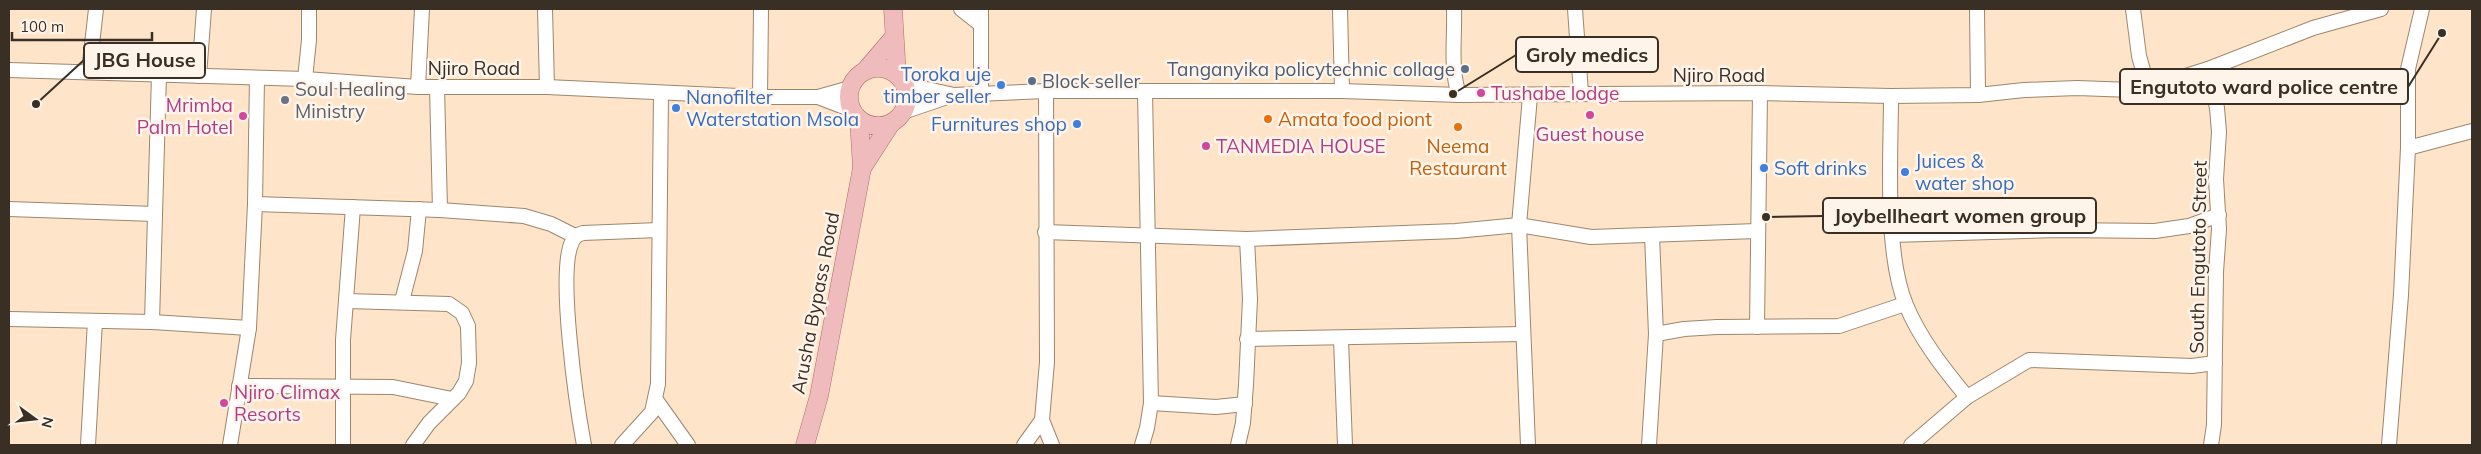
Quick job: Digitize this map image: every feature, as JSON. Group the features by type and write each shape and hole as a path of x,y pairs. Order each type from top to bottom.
{"main road":[{"name":"Arusha Bypass Road","path":"862,168 906,103 900,80 894,37 893,9"},
{"path":"865,72 894,37"},
{"path":"850,88 858,76 881,68 900,80"},
{"name":"Arusha Bypass Road","path":"805,445 819,396 862,168 855,115 849,103 850,88"},
{"path":"855,115 874,126 897,118"}],"street":[{"path":"89,71 96,9"},
{"path":"199,76 204,9"},
{"path":"305,80 309,40 309,9"},
{"path":"418,87 422,9"},
{"path":"545,9 547,87"},
{"path":"760,97 761,9"},
{"path":"961,9 980,24"},
{"path":"981,9 981,93"},
{"path":"1340,9 1342,91"},
{"path":"1454,9 1455,84 1459,96"},
{"path":"1575,9 1581,93"},
{"path":"1977,9 1978,95"},
{"path":"2133,9 2139,56 2148,88"},
{"name":"Njiro Road","path":"897,118 954,95 981,93 1342,91 1459,96 1530,96 1581,93 1760,93 1892,96 1978,95 2033,90 2148,88 2208,70 2352,12 2381,9"},
{"path":"2389,445 2401,295 2408,148 2408,69 2422,9"},
{"name":"Njiro Road","path":"9,70 89,71 305,80 418,87 547,87 760,97 818,96 850,88"},
{"name":"South Engutoto Street","path":"2208,70 2218,117 2216,179 2219,215 2211,445"},
{"path":"152,322 159,74"},
{"path":"230,445 249,328 255,204 257,78"},
{"name":"Njiro Road","path":"900,80 954,95"},
{"path":"437,87 440,210"},
{"path":"1046,92 1048,362 1042,420 1052,445"},
{"path":"1142,445 1150,403 1145,92"},
{"path":"622,445 652,412 658,384 661,93"},
{"path":"1757,326 1756,231 1760,93"},
{"name":"Njiro Road","path":"818,96 855,115"},
{"path":"1528,445 1519,225 1530,96"},
{"path":"1892,96 1892,234 1897,270 1905,304 1924,339 1967,397"},
{"path":"2408,148 2472,131"},
{"path":"255,204 419,209 524,216 552,224 575,236"},
{"path":"343,445 342,387 353,207"},
{"path":"9,209 155,214"},
{"path":"402,301 415,251 419,209"},
{"path":"1892,234 2058,230 2155,231 2189,226 2219,215"},
{"path":"1046,232 1248,238 1456,231 1519,225 1591,236 1756,231"},
{"path":"584,445 576,408 566,279 568,252 575,236 583,233 659,230"},
{"path":"1649,445 1656,334 1652,235"},
{"path":"1238,445 1245,404 1250,299 1248,238"},
{"path":"347,300 449,304 462,313 468,326 469,363 464,387 413,445"},
{"path":"1656,334 1684,329 1757,326 1818,328 1839,326 1905,304"},
{"path":"9,319 152,322 249,328"},
{"path":"88,445 95,321"},
{"path":"1247,339 1342,339 1523,334"},
{"path":"1342,339 1345,445"},
{"path":"1910,445 1967,397 2029,360 2192,366 2215,363"},
{"path":"239,386 393,387 452,399"},
{"path":"656,400 688,445"},
{"path":"1150,403 1216,407 1245,404"},
{"path":"1024,445 1042,420"}],"place":[{"name":"Engutoto ward police centre","path":"2442,33"},
{"name":"Tanganyika policytechnic collage","path":"1465,69"},
{"name":"Block seller","path":"1032,81"},
{"name":"Toroka uje timber seller","path":"1001,85"},
{"name":"Tushabe lodge","path":"1481,93"},
{"name":"Groly medics","path":"1453,94"},
{"name":"Soul Healing Ministry","path":"285,100"},
{"name":"JBG House","path":"36,104"},
{"name":"Nanofilter Waterstation Msola","path":"676,108"},
{"name":"Guest house","path":"1590,115"},
{"name":"Mrimba Palm Hotel","path":"243,116"},
{"name":"Amata food piont","path":"1268,119"},
{"name":"Furnitures shop","path":"1077,124"},
{"name":"Neema Restaurant","path":"1458,127"},
{"name":"TANMEDIA HOUSE","path":"1206,146"},
{"name":"Soft drinks","path":"1764,168"},
{"name":"Juices & water shop","path":"1905,172"},
{"name":"Joybellheart women group","path":"1766,217"},
{"name":"Njiro Climax Resorts","path":"224,403"}]}
